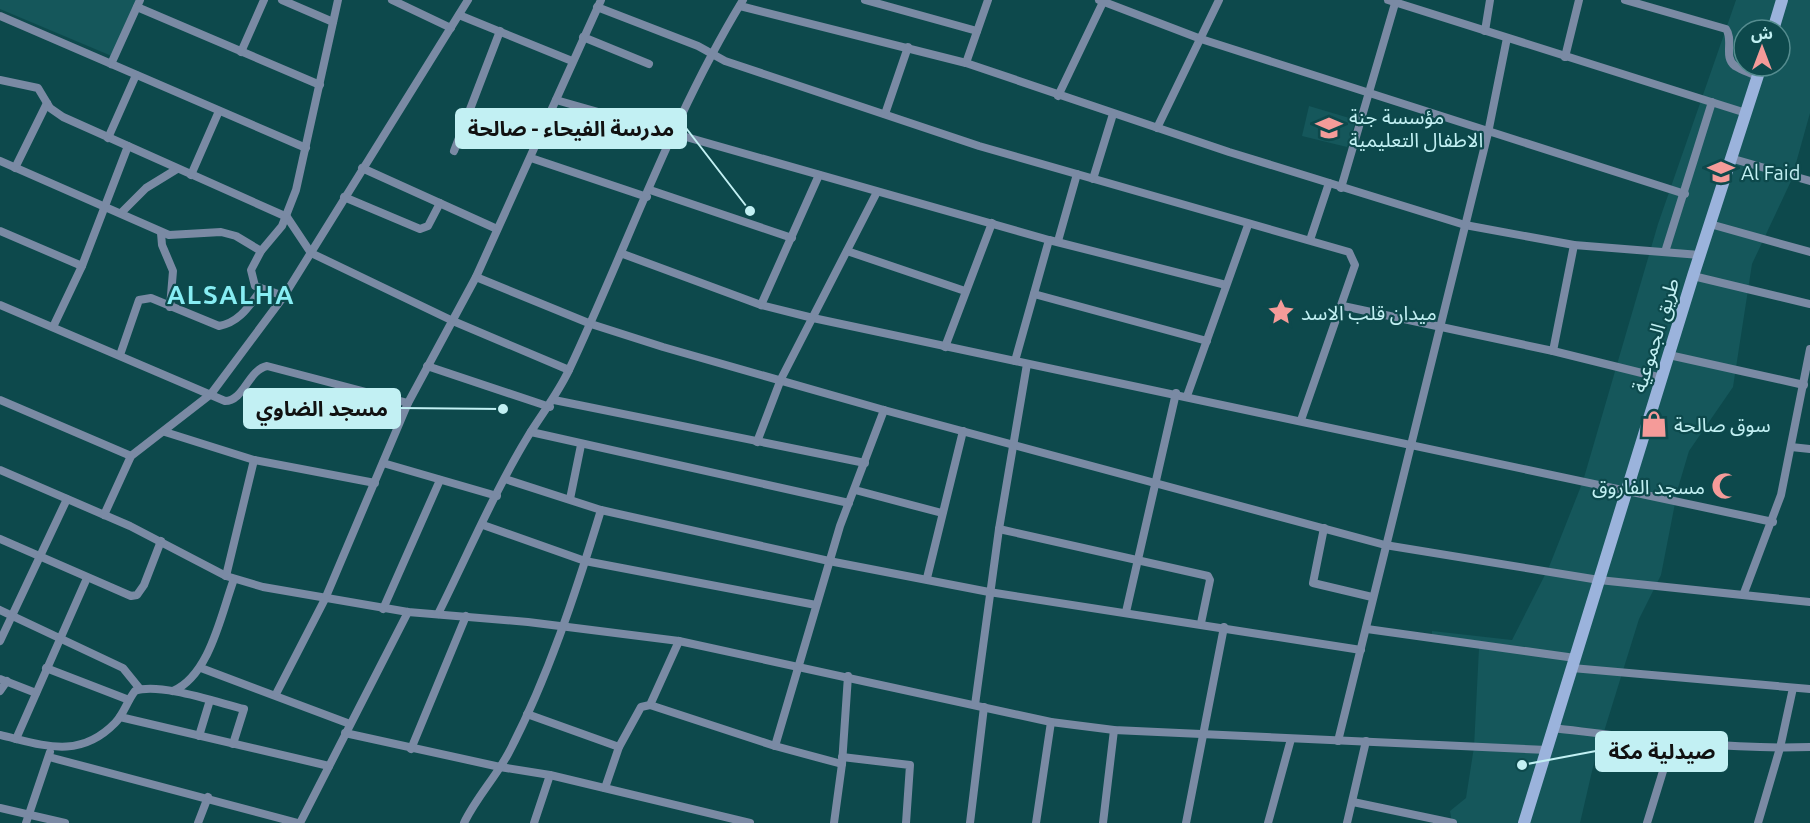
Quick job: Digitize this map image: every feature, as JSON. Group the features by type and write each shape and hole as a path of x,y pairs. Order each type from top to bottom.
{"main road":[{"path":"1777,18 1782,0"},
{"name":"طريق الجموعية","path":"1524,823 1693,276 1757,78"}],"street":[{"path":"241,52 264,0"},
{"path":"282,0 333,22"},
{"path":"284,296 261,290 255,286 251,270 261,251 276,236 287,218 306,148 338,0"},
{"path":"392,0 403,2 451,28"},
{"path":"104,514 131,456 165,432 211,394 284,296 468,0"},
{"path":"865,0 977,32"},
{"path":"966,63 988,0"},
{"path":"1157,128 1219,0"},
{"path":"1485,31 1490,0"},
{"path":"1565,57 1579,0"},
{"path":"1625,0 1726,29 1730,37 1729,57 1732,62"},
{"path":"1058,96 1102,1 1201,39 1488,133 1685,194"},
{"path":"1341,188 1370,93 1393,1 1746,113"},
{"path":"438,614 505,479 531,432 552,403 569,370 623,254 675,133 712,55 741,3 966,63 1113,114 1341,188 1465,225 1574,245 1700,255"},
{"path":"111,64 138,4 241,52 320,85"},
{"path":"276,694 325,599 408,403 476,277 599,4 698,46 712,55 955,139 1248,225 1310,240 1353,255 1355,265 1343,306 1301,420"},
{"path":"459,15 572,61"},
{"path":"1,19 306,148"},
{"path":"454,152 500,31"},
{"path":"583,37 649,64"},
{"path":"1338,741 1488,133 1506,38"},
{"path":"885,114 908,47"},
{"path":"108,138 136,75"},
{"path":"0,80 38,88 56,113 287,218 311,253 453,321 569,370"},
{"path":"556,100 1054,241 1226,285"},
{"path":"1665,252 1712,102"},
{"path":"15,168 47,103"},
{"path":"191,175 219,111"},
{"path":"1093,179 1113,114"},
{"path":"53,327 82,266 128,146"},
{"path":"531,158 792,238"},
{"path":"1730,158 1810,181"},
{"path":"0,161 161,232 175,236 221,232 236,236 261,251"},
{"path":"362,168 497,229"},
{"path":"121,213 146,188 177,169"},
{"path":"1015,362 1034,294 1077,174"},
{"path":"761,305 819,175"},
{"path":"1310,240 1329,183"},
{"path":"757,442 780,379 877,192"},
{"path":"344,197 420,229 428,226 440,203"},
{"path":"945,347 992,223"},
{"path":"1710,224 1810,252"},
{"path":"1187,396 1248,225"},
{"path":"0,231 82,266"},
{"path":"161,232 162,245 173,271 170,307"},
{"path":"1553,351 1574,245"},
{"path":"847,251 965,291"},
{"path":"623,254 761,305 813,318 1015,362 1176,393 1773,522"},
{"path":"1693,276 1810,304"},
{"path":"476,277 591,324 663,347 884,410 1385,545 1599,580 1744,593 1810,602"},
{"path":"120,355 139,300 151,298 219,326 236,320 261,290"},
{"path":"1034,294 1207,341"},
{"path":"0,305 231,401 256,371 267,366 408,403"},
{"path":"1343,306 1553,351 1662,378"},
{"path":"1744,593 1773,522 1810,355"},
{"path":"1669,356 1804,385"},
{"path":"970,823 989,592 1027,364"},
{"path":"427,366 552,403 865,463"},
{"path":"1126,612 1176,393"},
{"path":"0,400 131,456"},
{"path":"775,746 829,561 884,410"},
{"path":"927,578 963,431"},
{"path":"165,432 254,460 375,483"},
{"path":"531,432 849,503"},
{"path":"570,499 582,445"},
{"path":"1791,447 1810,448"},
{"path":"173,691 189,682 201,668 230,577 254,460"},
{"path":"383,463 497,496"},
{"path":"0,470 104,514 230,577 325,599 408,612 466,616 679,641 798,665 1051,722 1114,730 1547,750"},
{"path":"505,479 601,510 829,561 927,578 989,592 1361,650"},
{"path":"383,609 440,480"},
{"path":"855,490 942,513"},
{"path":"0,641 67,499"},
{"path":"464,823 476,800 500,767 527,714 562,627 601,510"},
{"path":"483,525 585,561 816,605"},
{"path":"1324,528 1313,583 1372,597"},
{"path":"999,529 1210,577 1201,624"},
{"path":"0,539 131,596 137,595 144,585 160,541"},
{"path":"16,739 87,578"},
{"path":"0,610 123,668 140,689 173,691 245,710 233,744"},
{"path":"0,735 50,753 299,823 408,612"},
{"path":"411,749 466,616"},
{"path":"1186,823 1224,627"},
{"path":"1366,629 1573,663 1810,689"},
{"path":"650,705 679,641"},
{"path":"46,668 129,700"},
{"path":"201,668 276,694 350,724"},
{"path":"834,823 842,760 848,676"},
{"path":"0,691 4,680 36,693"},
{"path":"1758,823 1780,748 1793,688"},
{"path":"50,753 86,742 110,728 120,717 129,700 140,689"},
{"path":"199,736 210,700"},
{"path":"605,788 619,747 641,707 650,705 775,746 842,760 910,765 906,823"},
{"path":"527,714 619,747"},
{"path":"120,717 328,766"},
{"path":"1036,823 1051,722"},
{"path":"1553,728 1672,742 1780,748 1810,747"},
{"path":"1103,823 1114,730"},
{"path":"345,733 411,749 550,775 750,823"},
{"path":"1268,823 1291,739"},
{"path":"1347,823 1366,741"},
{"path":"1647,823 1672,742"},
{"path":"28,819 50,753"},
{"path":"534,823 550,775"},
{"path":"198,823 208,797"},
{"path":"1353,801 1453,823"},
{"path":"0,808 28,819 65,823"}],"shaded area":[{"path":"0,0 138,0 114,57 0,9"},
{"name":"سوق صالحة","path":"1736,0 1810,0 1810,113 1791,181 1752,264 1733,387 1689,451 1678,488 1661,575 1639,619 1593,767 1580,823 1452,823 1450,811 1466,798 1474,747 1479,648 1431,642 1432,631 1512,640 1549,567 1583,481 1658,224"},
{"name":"مؤسسة جنة الاطفال التعليمية","path":"1309,106 1356,120 1347,147 1302,136"}],"place":[{"name":"مؤسسة جنة الاطفال التعليمية","path":"1329,128"},
{"name":"Al Faid","path":"1721,172"},
{"name":"مدرسة الفيحاء - صالحة","path":"750,211"},
{"name":"ميدان قلب الاسد","path":"1281,312"},
{"name":"مسجد الضاوي","path":"503,409"},
{"name":"سوق صالحة","path":"1654,424"},
{"name":"مسجد الفاروق","path":"1725,486"},
{"name":"صيدلية مكة","path":"1522,765"}],"district":[{"name":"ALSALHA","path":"231,294"}]}
